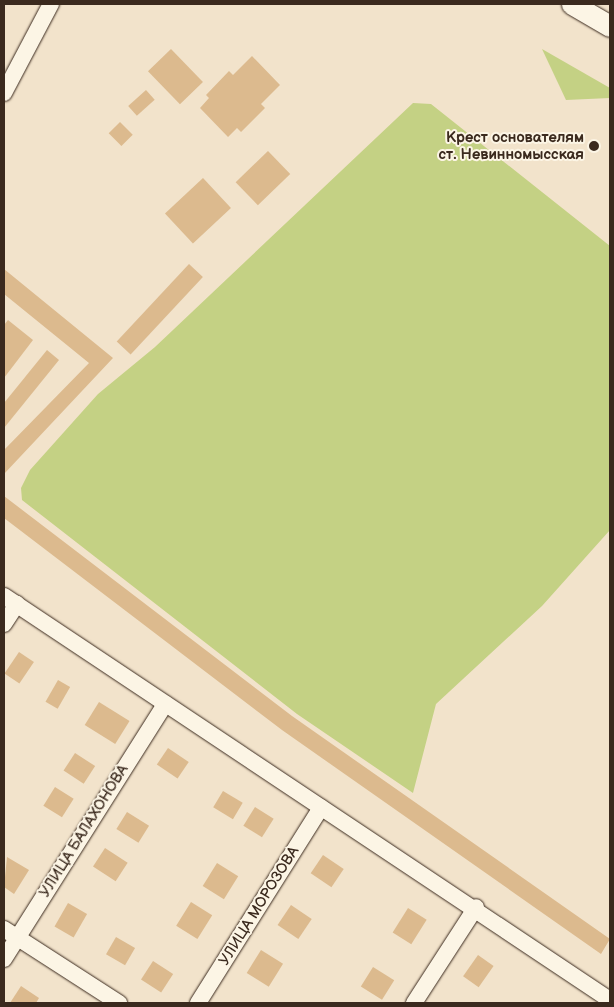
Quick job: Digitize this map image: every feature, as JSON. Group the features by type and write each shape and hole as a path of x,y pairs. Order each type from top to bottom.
{"main road":[{"path":"572,4 610,26"}],"street":[{"path":"4,94 51,4"},
{"path":"4,624 10,600 321,808 476,907 610,1000"},
{"name":"УЛИЦА БАЛАХОНОВА","path":"4,959 10,933 165,704"},
{"name":"УЛИЦА МОРОЗОВА","path":"198,1003 321,808"},
{"path":"414,1003 476,907"},
{"path":"10,933 119,1003"}],"green space":[{"path":"542,49 610,88 610,98 566,100"},
{"path":"413,103 431,104 610,246 610,530 542,606 436,704 413,793 297,714 22,500 21,488 30,470 98,394 155,347"}],"building":[{"path":"171,49 203,82 180,104 148,71"},
{"path":"252,56 280,85 261,104 265,108 241,132 237,128 228,137 200,108 209,98 206,95 229,71 233,75"},
{"path":"146,90 155,100 137,116 128,106"},
{"path":"120,122 133,135 121,146 109,133"},
{"path":"268,151 290,174 258,205 236,182"},
{"path":"203,178 231,208 193,243 165,213"},
{"path":"189,264 203,277 131,354 117,342"},
{"path":"4,269 113,358 4,474 4,450 89,363 4,294"},
{"path":"8,320 33,340 4,378 4,325"},
{"path":"47,350 59,360 4,428 4,403"},
{"path":"4,496 292,716 610,939 601,954 282,730 4,518"},
{"path":"19,652 34,662 19,684 4,674"},
{"path":"58,680 70,687 58,709 46,702"},
{"path":"99,702 130,721 115,744 85,725"},
{"path":"168,748 189,762 178,779 157,765"},
{"path":"75,753 95,766 84,784 64,771"},
{"path":"55,787 74,799 62,817 43,806"},
{"path":"223,791 243,803 233,819 213,807"},
{"path":"255,807 274,819 262,837 243,826"},
{"path":"127,812 149,826 138,843 116,829"},
{"path":"105,848 128,863 116,881 93,866"},
{"path":"323,855 344,869 331,887 311,873"},
{"path":"7,857 29,870 14,894 4,887"},
{"path":"217,863 238,876 224,899 203,886"},
{"path":"191,902 212,915 197,939 176,926"},
{"path":"68,903 87,914 74,937 54,926"},
{"path":"291,905 312,919 298,939 278,925"},
{"path":"408,908 427,920 411,944 393,933"},
{"path":"116,937 135,948 125,965 106,954"},
{"path":"261,950 283,964 269,987 247,973"},
{"path":"478,955 494,966 479,987 463,976"},
{"path":"153,961 173,974 161,993 141,979"},
{"path":"373,967 394,980 382,1000 361,987"},
{"path":"21,986 39,998 36,1003 10,1003"}],"place":[{"name":"Крест основателям ст. Невинномысская","path":"594,146"}]}
